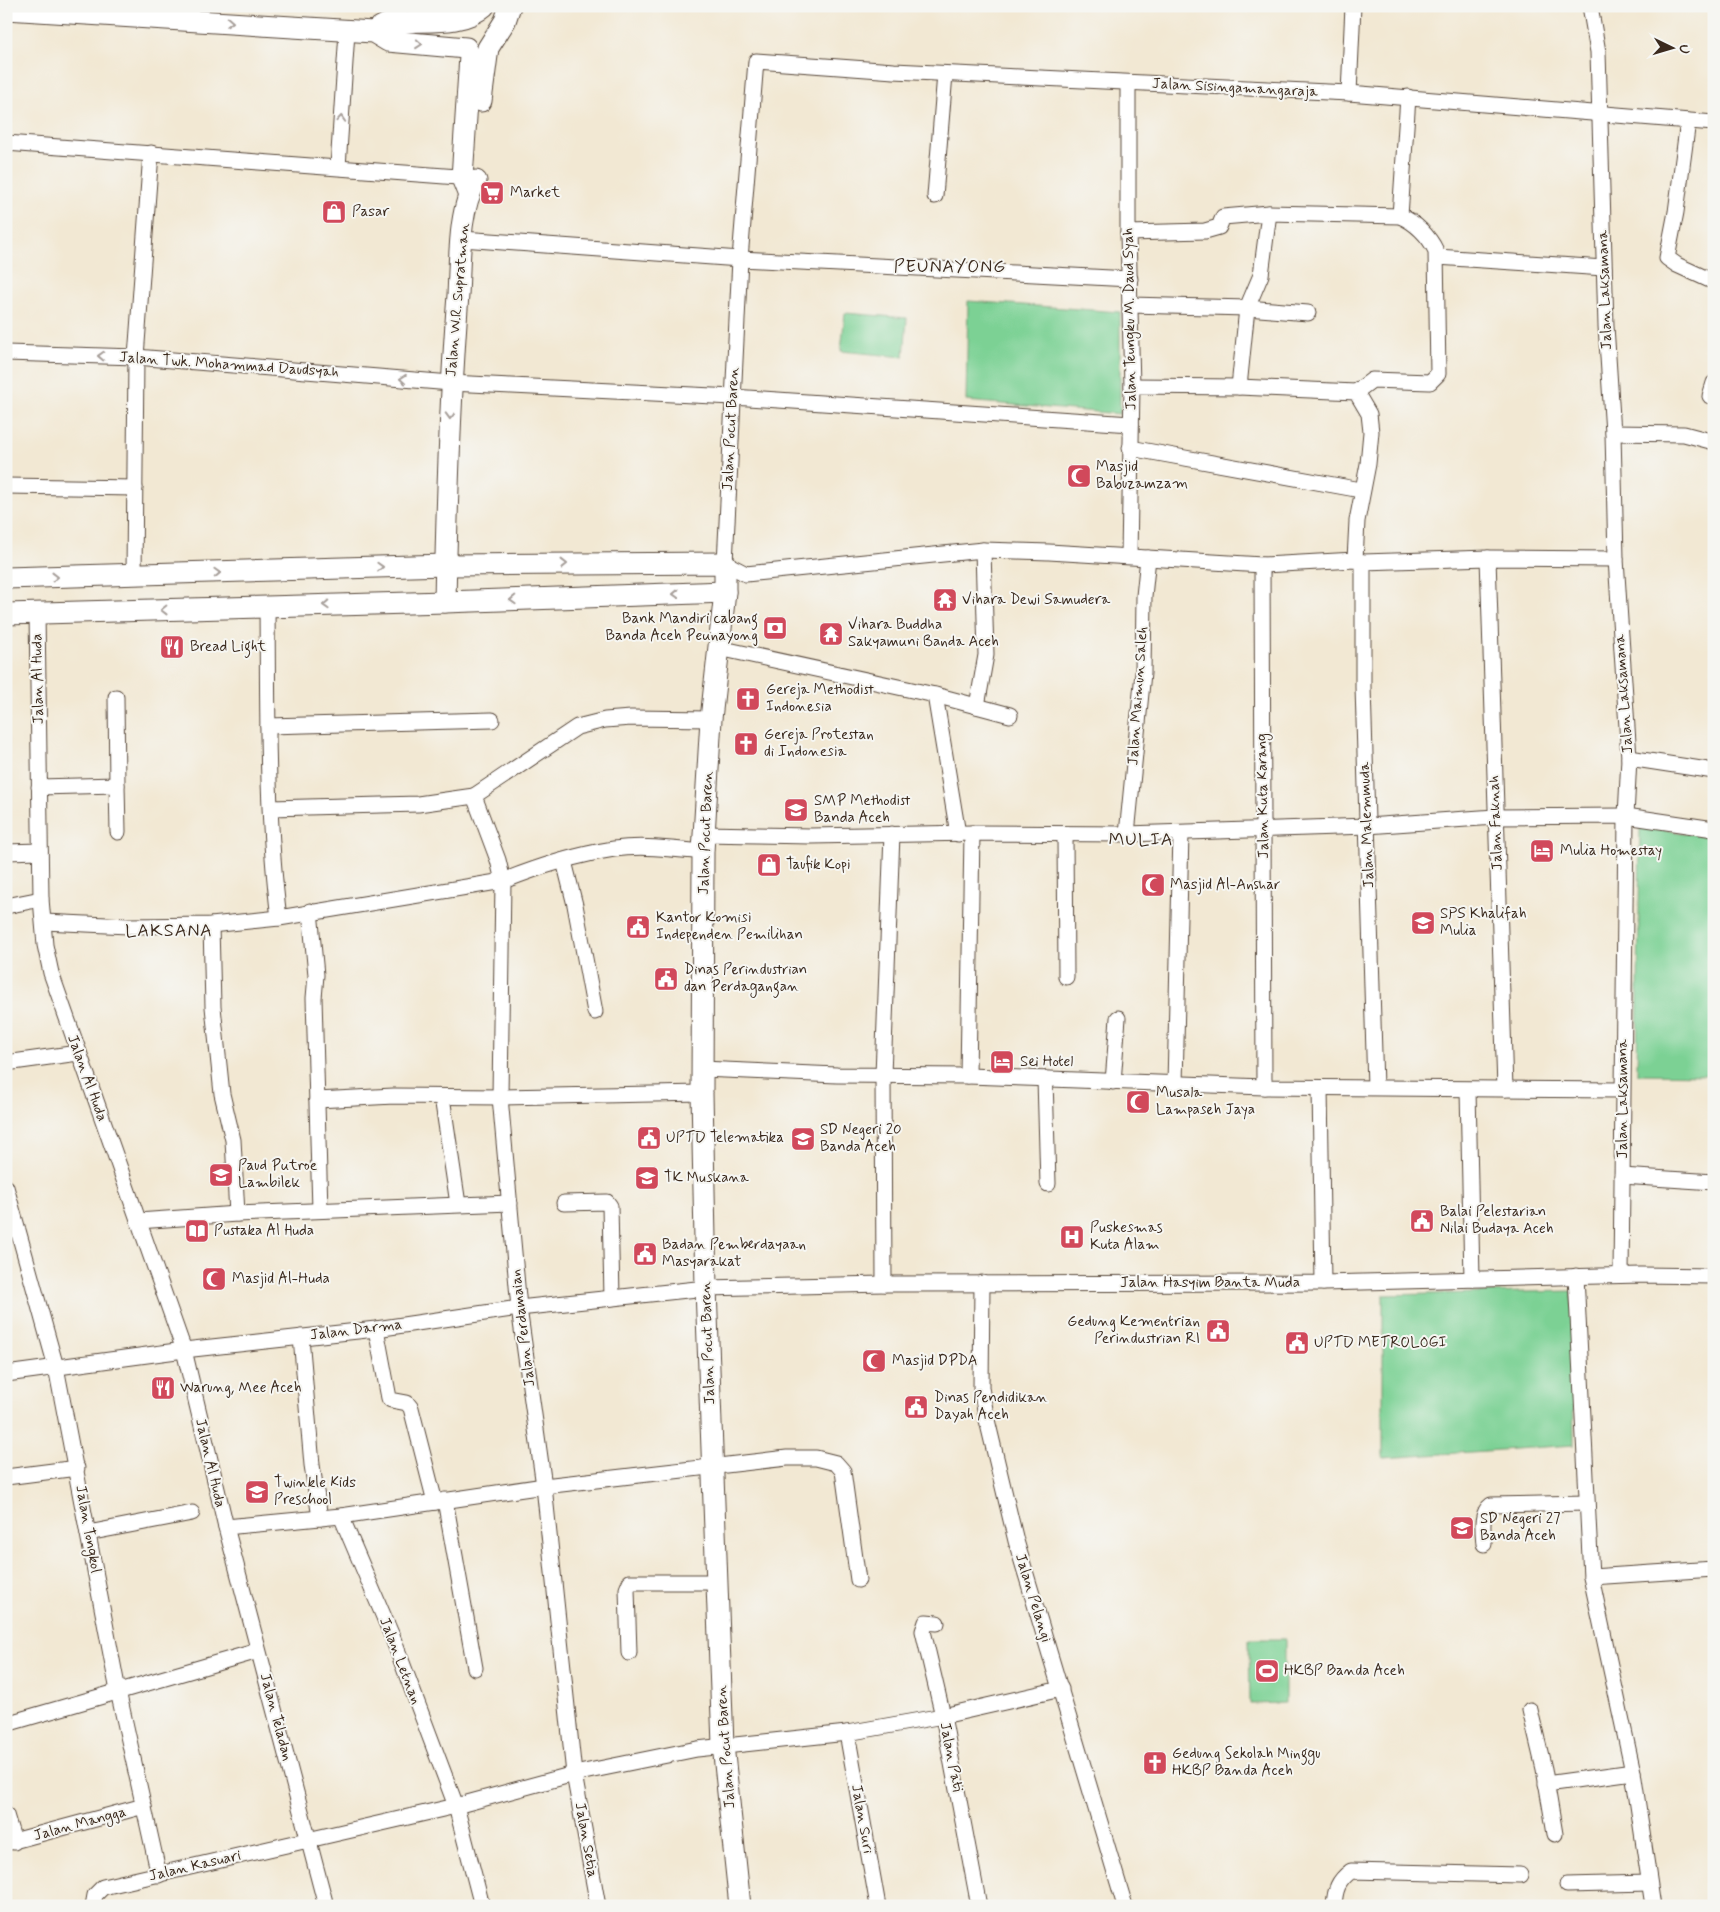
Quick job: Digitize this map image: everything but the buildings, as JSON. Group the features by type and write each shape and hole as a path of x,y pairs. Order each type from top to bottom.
{"main road":[{"path":"6,9 347,32 373,32 388,23 442,21 457,18 480,10 484,6"},
{"name":"Jalan W.R. Supratman","path":"445,602 452,383 462,239 488,48 505,21 510,6"},
{"path":"373,32 388,41 468,50 470,56 469,183"},
{"path":"6,578 134,576 446,565 724,563"},
{"name":"Jalan Pocut Baren","path":"724,563 724,592 711,720 703,843 702,1093 712,1468 724,1745 740,1906"},
{"path":"6,614 724,592"}],"street":[{"path":"1349,93 1353,6"},
{"name":"Jalan Laksamana","path":"1590,6 1598,52 1604,268 1613,433 1616,559 1628,758 1622,1090 1621,1275"},
{"path":"338,167 347,32"},
{"name":"Jalan Sisingamangaraja","path":"756,61 945,74 1349,93 1714,123"},
{"name":"Jalan Pocut Baren","path":"724,563 740,259 756,61"},
{"path":"935,196 945,74"},
{"name":"Jalan Teungku M. Daud Syah","path":"1128,82 1128,233 1132,386 1129,556"},
{"path":"1400,216 1408,97"},
{"path":"1688,122 1676,212 1667,258 1677,265 1714,282"},
{"path":"6,143 338,167 469,183"},
{"path":"134,576 136,357 151,153"},
{"path":"1128,233 1205,231 1219,227 1223,217 1269,213 1400,216 1413,223 1429,239 1437,257 1436,377 1430,382 1372,380 1356,392 1239,387 1132,386"},
{"path":"1239,387 1247,308 1261,275 1269,213"},
{"path":"462,239 740,259 1130,279"},
{"path":"1437,257 1604,268"},
{"path":"1130,305 1247,308 1308,313"},
{"name":"Jalan Twk. Mohammad Daudsyah","path":"6,353 136,357 452,383 733,397 1131,424"},
{"name":"Jalan Malemmuda","path":"1356,392 1369,414 1371,432 1368,464 1361,490 1359,561 1375,1087"},
{"path":"1613,433 1684,434 1714,442"},
{"path":"1130,448 1361,490"},
{"path":"6,486 136,488"},
{"path":"724,563 746,574 983,550 1129,556 1262,565 1488,558 1616,559"},
{"path":"977,706 986,654 983,550"},
{"name":"Jalan Maimun Saleh","path":"1127,834 1142,672 1144,596 1148,558"},
{"name":"Jalan Faknah","path":"1488,558 1505,1089"},
{"name":"Jalan Kuta Karang","path":"1262,565 1264,1087"},
{"path":"724,592 746,574"},
{"path":"267,607 268,726 279,918"},
{"name":"Jalan Al Huda","path":"38,613 41,899 51,973 184,1350 226,1527"},
{"path":"719,648 935,695 1010,715"},
{"path":"935,695 965,834 968,1076"},
{"path":"116,697 118,832"},
{"path":"272,808 418,804 474,796 577,727 605,720 631,718 711,720"},
{"path":"268,726 492,720"},
{"path":"1628,758 1714,771"},
{"path":"39,787 117,785"},
{"name":"Jalan Perdamaian","path":"474,796 498,860 502,881 500,1097 520,1308 544,1486 574,1774"},
{"path":"44,922 128,926 211,925 279,918 310,911 502,881 564,861 614,849 657,848 811,836 1181,833 1366,826 1495,817 1626,816 1714,829"},
{"path":"1175,1084 1181,833"},
{"path":"884,1284 883,1075 892,834"},
{"path":"1066,835 1066,976"},
{"path":"6,852 40,851"},
{"path":"564,861 575,905 595,1012"},
{"path":"6,906 41,899"},
{"path":"310,911 316,975 314,998 320,1210"},
{"path":"211,925 213,1007 222,1094 233,1140 238,1214"},
{"path":"1113,1082 1118,1018"},
{"path":"6,1063 78,1053"},
{"path":"702,1070 968,1076 1264,1087 1622,1090"},
{"path":"1045,1079 1048,1184"},
{"path":"1320,1088 1323,1283"},
{"path":"1468,1090 1472,1279"},
{"path":"317,1100 394,1096 500,1097 702,1093"},
{"path":"442,1097 458,1204"},
{"path":"1622,1176 1714,1182"},
{"name":"Jalan Tongkol","path":"6,1187 13,1237 56,1367 77,1468 118,1690 159,1875"},
{"path":"564,1203 607,1202 610,1206 612,1298"},
{"path":"138,1221 320,1210 510,1203"},
{"name":"Jalan Hasyim Banta Muda","path":"706,1288 982,1283 1323,1283 1621,1275 1714,1276"},
{"path":"1576,1276 1591,1577 1633,1772 1654,1906"},
{"name":"Jalan Pelangi","path":"982,1283 983,1396 1016,1541 1061,1688 1097,1818 1125,1906"},
{"name":"Jalan Darma","path":"6,1374 184,1350 376,1329 520,1308 706,1288"},
{"path":"376,1329 389,1398 407,1403 411,1408 440,1501 475,1668"},
{"path":"301,1337 312,1465 320,1518"},
{"path":"226,1527 341,1516 544,1486 787,1458 816,1458 836,1462 843,1471 858,1580"},
{"path":"6,1477 77,1468"},
{"path":"1484,1544 1483,1523 1486,1511 1491,1505 1586,1503"},
{"path":"88,1533 192,1513"},
{"name":"Jalan Letnan","path":"341,1516 392,1636 456,1806 482,1906"},
{"name":"Jalan Teladan","path":"226,1527 326,1906"},
{"path":"1591,1577 1714,1569"},
{"path":"629,1652 628,1589 630,1582 717,1582"},
{"name":"Jalan Pati","path":"937,1622 929,1620 924,1624 923,1628 943,1716 979,1906"},
{"path":"6,1724 258,1651"},
{"name":"Jalan Kasuari","path":"93,1906 95,1895 103,1887 456,1806 574,1774 724,1745 847,1733 943,1716 1061,1688"},
{"path":"1530,1710 1546,1784 1554,1834"},
{"name":"Jalan Suri","path":"847,1733 878,1906"},
{"path":"1546,1784 1633,1772"},
{"name":"Jalan Setia","path":"574,1774 598,1906"},
{"name":"Jalan Mangga","path":"6,1815 10,1842 144,1806"},
{"path":"1334,1906 1335,1889 1341,1879 1351,1871 1520,1875"},
{"path":"1567,1885 1649,1883"}],"green space":[{"path":"968,301 1120,312 1120,414 966,401"},
{"path":"845,313 907,318 904,357 841,351"},
{"path":"1640,826 1714,838 1714,1075 1637,1074"},
{"path":"1572,1291 1574,1445 1383,1458 1383,1295"},
{"name":"HKBP Banda Aceh","path":"1249,1639 1285,1639 1285,1703 1250,1704"}],"place":[{"name":"Market","path":"492,193"},
{"name":"Pasar","path":"334,212"},
{"name":"Masjid Babuzamzam","path":"1079,476"},
{"name":"Vihara Dewi Samudera","path":"945,600"},
{"name":"Bank Mandiri cabang Banda Aceh Peunayong","path":"775,628"},
{"name":"Vihara Buddha Sakyamuni Banda Aceh","path":"831,634"},
{"name":"Bread Light","path":"172,647"},
{"name":"Gereja Methodist Indonesia","path":"748,699"},
{"name":"Gereja Protestan di Indonesia","path":"746,744"},
{"name":"SMP Methodist Banda Aceh","path":"796,810"},
{"name":"Mulia Homestay","path":"1542,851"},
{"name":"Taufik Kopi","path":"769,865"},
{"name":"Masjid Al-Anshar","path":"1153,885"},
{"name":"SPS Khalifah Mulia","path":"1423,923"},
{"name":"Kantor Komisi Independen Pemilihan","path":"638,927"},
{"name":"Dinas Perindustrian dan Perdagangan","path":"666,979"},
{"name":"Sei Hotel","path":"1002,1062"},
{"name":"Musala Lampaseh Jaya","path":"1138,1102"},
{"name":"UPTD Telematika","path":"649,1138"},
{"name":"SD Negeri 20 Banda Aceh","path":"803,1139"},
{"name":"Paud Putroe Lambilek","path":"221,1175"},
{"name":"TK Muskana","path":"647,1178"},
{"name":"Balai Pelestarian Nilai Budaya Aceh","path":"1422,1221"},
{"name":"Pustaka Al Huda","path":"197,1231"},
{"name":"Puskesmas Kuta Alam","path":"1072,1237"},
{"name":"Badan Pemberdayaan Masyarakat","path":"645,1254"},
{"name":"Masjid Al-Huda","path":"214,1279"},
{"name":"Gedung Kementrian Perindustrian RI","path":"1218,1331"},
{"name":"UPTD METROLOGI","path":"1297,1343"},
{"name":"Masjid DPDA","path":"874,1361"},
{"name":"Warung, Mee Aceh","path":"163,1388"},
{"name":"Dinas Pendidikan Dayah Aceh","path":"916,1407"},
{"name":"Twinkle Kids Preschool","path":"257,1492"},
{"name":"SD Negeri 27 Banda Aceh","path":"1462,1528"},
{"name":"HKBP Banda Aceh","path":"1267,1671"},
{"name":"Gedung Sekolah Minggu HKBP Banda Aceh","path":"1155,1763"}],"district":[{"name":"PEUNAYONG","path":"950,267"},
{"name":"MULIA","path":"1141,840"},
{"name":"LAKSANA","path":"169,931"}]}
